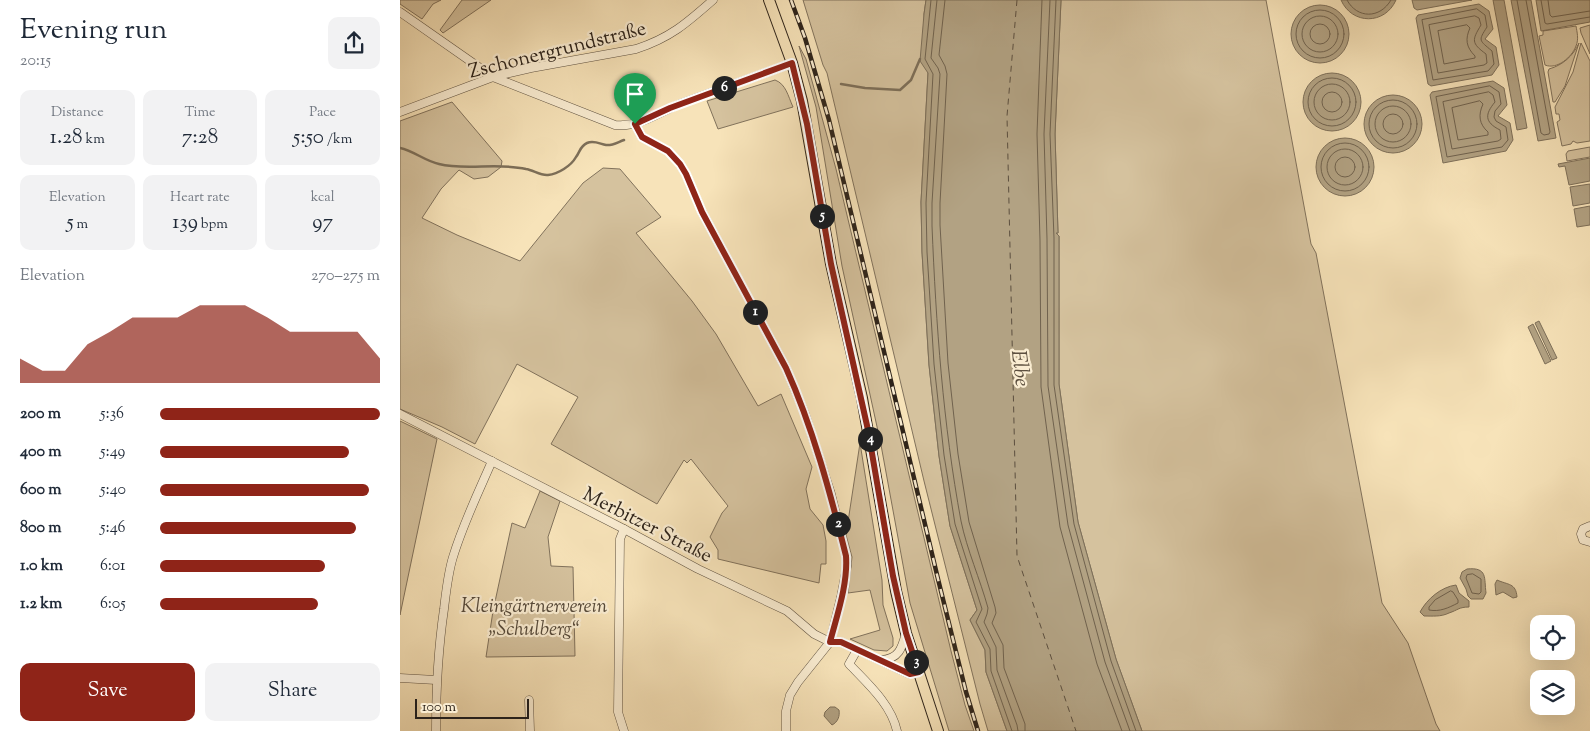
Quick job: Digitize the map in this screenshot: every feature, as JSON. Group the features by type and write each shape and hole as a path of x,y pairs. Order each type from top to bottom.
{"main road":[{"path":"769,0 792,63 807,124 831,264 862,398 891,567 906,633 938,731"}],"street":[{"name":"Zschonergrundstraße","path":"400,112 492,77 636,49 652,44 683,26 713,0"},
{"path":"400,12 492,77 615,125 622,126 635,124 670,108 792,63"},
{"path":"635,124 642,137 668,151 675,157 686,174 702,212 786,368 798,395 831,494 847,566 830,642 790,695 786,711 786,731"},
{"name":"Merbitzer Straße","path":"400,414 698,569 787,611 814,634 830,642 841,642 910,674 919,672"},
{"path":"436,731 436,680 442,625 453,559 463,527 492,462"},
{"path":"1590,526 1583,529 1581,534 1583,540 1590,542"},
{"path":"624,529 620,539 618,712 624,731"},
{"path":"879,660 890,659 896,655 904,643 906,633"},
{"path":"857,650 850,664 884,703 894,718 897,731"},
{"path":"400,678 436,680"},
{"path":"529,700 530,731"}],"green space":[{"path":"400,0 441,0 433,4 422,19 400,4"},
{"path":"462,0 491,0 443,33 440,30"},
{"path":"803,0 926,0 924,14 928,73 921,202 922,252 929,365 939,456 950,526 977,610 970,620 985,650 986,672 1007,731 988,731 980,704 924,481 827,73"},
{"path":"1061,0 1266,0 1311,244 1316,253 1382,603 1408,643 1440,731 1142,731 1116,659 1078,522 1059,384 1059,236 1056,233 1058,233 1055,134"},
{"path":"1590,25 1590,54 1580,28"},
{"path":"1576,26 1578,36 1576,46 1571,54 1564,62 1554,66 1545,65 1539,36 1543,35 1543,31"},
{"path":"1579,43 1565,86 1555,102 1553,102 1549,69 1567,59"},
{"path":"1581,43 1590,61 1590,141 1577,143 1573,141 1571,144 1562,146 1557,122 1560,120 1559,114 1556,114 1555,107 1573,72"},
{"path":"799,46 806,59 836,169 951,651 974,731 949,731 910,603 881,445 842,266 816,107"},
{"path":"775,80 784,87 793,107 718,129 707,101"},
{"path":"452,102 502,161 501,167 488,177 474,179 459,170 441,189 422,218 457,235 520,261 583,183 603,168 620,169 661,217 636,233 692,301 716,334 758,406 781,394 812,467 806,489 810,509 823,525 826,541 826,564 821,564 819,583 718,559 718,550 710,537 722,513 728,506 691,459 687,463 684,460 657,504 551,444 578,397 517,364 475,444 400,409 400,121"},
{"path":"1590,147 1590,157 1567,161 1566,154 1568,151"},
{"path":"400,421 437,439 400,615"},
{"path":"860,443 882,580 883,605 893,638 893,646 887,651 874,650 850,639 880,630 870,590 848,593 852,557 846,535"},
{"name":"Kleingärtnerverein „Schulberg“","path":"540,491 560,501 548,537 551,566 573,567 575,656 486,657 493,611 512,523 525,528"}],"water":[{"name":"Elbe","path":"926,0 1061,0 1055,134 1058,233 1056,233 1059,236 1059,384 1078,522 1116,659 1142,731 1007,731 986,672 985,650 970,620 977,610 950,526 939,456 929,365 921,202 928,73 920,61"},
{"path":"1341,0 1396,0 1384,14 1377,18 1369,19 1360,18 1353,14"},
{"path":"1412,0 1472,0 1417,10 1414,8"},
{"path":"1493,0 1504,0 1527,128 1517,130"},
{"path":"1511,0 1531,0 1556,138 1538,141"},
{"path":"1536,0 1590,0 1590,22 1541,31"},
{"path":"1479,4 1489,11 1493,29 1485,39 1496,47 1499,65 1492,75 1431,86 1428,84 1416,18 1418,15"},
{"path":"1320,5 1331,7 1344,18 1349,34 1347,45 1336,58 1320,63 1309,61 1296,50 1291,34 1293,23 1304,10"},
{"path":"1326,73 1338,73 1353,81 1361,96 1361,108 1353,123 1338,131 1326,131 1311,123 1303,108 1303,96 1311,81"},
{"path":"1493,81 1504,88 1507,105 1498,116 1510,123 1513,140 1506,151 1443,163 1430,95 1432,92"},
{"path":"1387,95 1399,95 1414,103 1422,118 1422,130 1414,145 1399,153 1387,153 1372,145 1364,130 1364,118 1372,103"},
{"path":"1339,138 1351,138 1366,146 1374,161 1374,173 1366,188 1351,196 1339,196 1324,188 1316,173 1316,161 1324,146"},
{"path":"1590,158 1590,181 1569,185 1565,166 1559,167 1558,164"},
{"path":"1590,184 1590,203 1573,206 1570,187"},
{"path":"1590,206 1590,225 1577,227 1574,209"},
{"path":"1539,321 1557,358 1552,360 1535,323"},
{"path":"1533,324 1551,361 1545,364 1528,327"},
{"path":"1467,569 1479,570 1484,575 1486,593 1483,599 1471,599 1468,596 1460,578 1462,572"},
{"path":"1497,580 1513,587 1517,597 1513,598 1503,592 1496,595 1495,584"},
{"path":"1456,585 1459,593 1469,601 1469,607 1440,616 1424,616 1420,612 1435,594 1445,588"},
{"path":"830,707 835,707 839,710 838,719 832,725 824,716"}],"waterway":[{"path":"841,84 865,88 900,90 911,80 920,59"},
{"path":"400,148 434,163 449,166 504,166 548,175 568,166 587,143 595,142 608,145 624,140"}],"ferry route":[{"path":"1017,0 1007,116 1017,556 1076,731"}],"railway":[{"path":"791,0 805,38 829,120 938,579 966,692 978,731"}],"route":[{"path":"792,63 807,124 840,310 862,398 893,576 906,633 919,672 910,674 841,642 830,642 847,566 846,556 831,494 798,395 786,368 702,212 680,164 668,151 642,137 635,124 705,94 792,63"}]}
